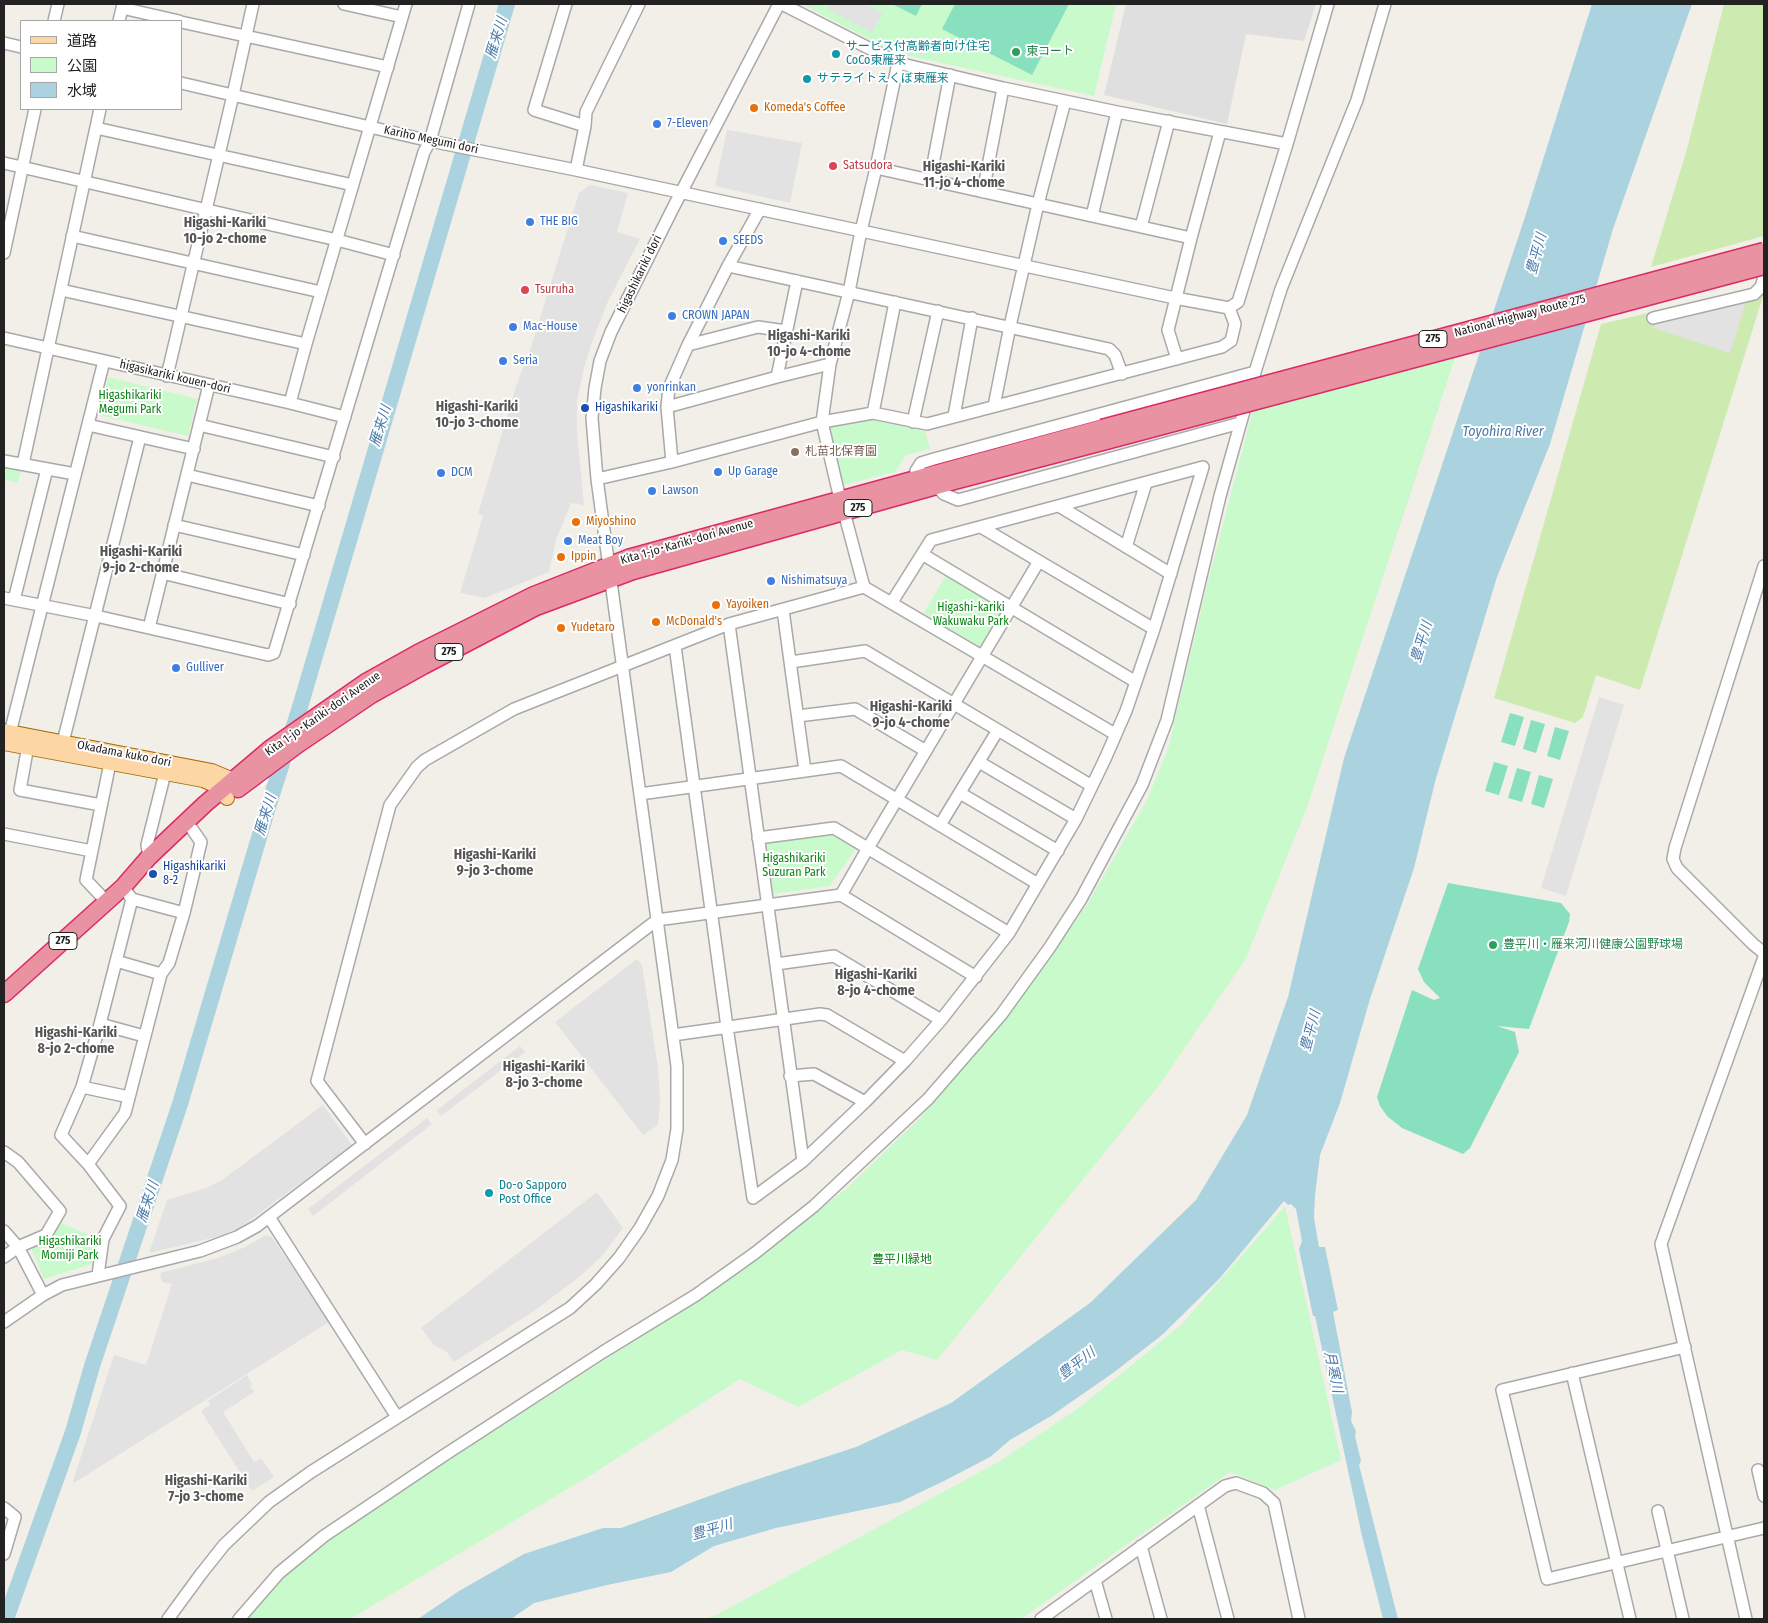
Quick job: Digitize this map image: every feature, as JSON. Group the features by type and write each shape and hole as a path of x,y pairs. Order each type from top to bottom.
{"highway":[{"name":"National Highway Route 275","path":"1104,434 1764,251"},
{"name":"National Highway Route 275","path":"1104,434 1764,266"},
{"name":"Kita 1-jo･Kariki-dori Avenue","path":"842,506 921,477 1104,434"},
{"name":"Kita 1-jo･Kariki-dori Avenue","path":"236,784 266,769 297,745 371,695 536,608 609,573 628,558 842,506 936,486 1104,434"},
{"name":"Kita 1-jo･Kariki-dori Avenue","path":"127,893 149,857 236,784 271,748 366,682 418,653 534,595 609,573"},
{"name":"Kita 1-jo･Kariki-dori Avenue","path":"4,994 106,901 127,893 142,874 192,829 223,795"}],"main road":[{"name":"Okadama kuko dori","path":"6,736 110,757 212,771 236,784"},
{"name":"Okadama kuko dori","path":"29,742 63,742 165,773 203,780 214,785 223,795"}],"street":[{"path":"54,20 58,4"},
{"path":"167,376 207,210 253,4"},
{"path":"344,4 402,17"},
{"path":"290,403 406,4"},
{"path":"47,469 9,599 272,655 277,649 469,4"},
{"path":"566,4 534,110 585,126"},
{"path":"576,170 586,112 639,4"},
{"path":"780,4 898,63 1117,112 1287,144"},
{"name":"higashikariki dori","path":"168,1619 224,1545 256,1513 311,1472 570,1308 620,1258 658,1196 672,1160 677,1129 678,1095 673,1035 609,573 597,479 592,418 600,361 611,332 681,192 780,4"},
{"path":"597,479 672,462 822,422 873,413 927,424 1222,347 1231,341 1235,324 1229,308 1238,302 1328,4"},
{"path":"239,1619 279,1573 324,1536 484,1429 696,1295 755,1253 821,1200 921,1105 1001,1015 1050,947 1081,898 1142,785 1166,720 1176,685 1206,554 1255,372 1281,289 1358,100 1385,4"},
{"path":"119,20 122,6 173,20"},
{"path":"182,22 388,67"},
{"path":"4,42 20,47"},
{"path":"864,587 822,422 830,364 849,292 898,63"},
{"path":"930,180 950,76"},
{"name":"Kariho Megumi dori","path":"182,83 430,140 1229,308"},
{"path":"983,192 1003,88"},
{"path":"994,406 1038,204 1065,101"},
{"path":"4,254 35,110"},
{"path":"23,464 100,110"},
{"path":"1092,216 1117,112"},
{"path":"1141,227 1169,121"},
{"path":"96,128 353,185"},
{"path":"1177,359 1168,330 1190,238 1220,132"},
{"path":"4,163 337,240 394,255"},
{"path":"876,168 1190,238"},
{"path":"672,462 667,407 670,388 688,345 728,266 760,209"},
{"path":"72,236 321,292"},
{"path":"728,266 1109,349 1115,355 1122,374"},
{"path":"1654,318 1754,294 1761,288 1764,277"},
{"path":"777,377 797,281"},
{"path":"61,290 306,344"},
{"path":"873,413 895,302"},
{"path":"913,422 938,311"},
{"path":"954,416 972,318"},
{"path":"688,345 758,328 786,331"},
{"name":"higasikariki kouen-dori","path":"4,338 345,417"},
{"path":"6,736 43,605 104,361"},
{"path":"667,407 830,364"},
{"path":"1240,423 958,500 944,494 916,471 921,463 1255,372"},
{"path":"149,628 209,386"},
{"path":"88,425 194,449"},
{"path":"199,425 334,457"},
{"path":"63,742 140,437"},
{"path":"4,462 75,474"},
{"path":"674,646 712,913 726,1027 753,1198 803,1161 905,1061 941,1020 1009,933 1076,819 1115,734 1136,682 1154,629 1203,467 931,540 892,602"},
{"path":"187,475 319,506"},
{"path":"1126,547 1146,483"},
{"path":"1059,506 1170,574"},
{"path":"174,525 304,555"},
{"path":"981,526 1154,629"},
{"path":"922,554 1136,682"},
{"path":"841,896 1039,561"},
{"path":"1764,566 1673,859 1677,868 1753,944 1764,952"},
{"path":"162,573 290,604"},
{"path":"365,1144 318,1081 390,805 417,767 425,760 514,709 729,624 864,587 1115,734"},
{"path":"784,610 805,771"},
{"path":"729,624 803,1161"},
{"path":"791,662 865,651 1092,786"},
{"path":"798,716 855,709 926,751"},
{"path":"940,826 998,730"},
{"path":"29,742 20,790 101,805"},
{"path":"106,901 86,880 110,757"},
{"path":"978,762 1076,819"},
{"path":"640,794 841,766 1038,884"},
{"path":"149,857 147,845 165,773"},
{"path":"960,793 1058,851"},
{"path":"758,838 834,828 1009,933"},
{"path":"88,1164 125,1112 161,974 170,963 201,842 192,829"},
{"path":"4,834 92,851"},
{"path":"104,1274 103,1239 120,1206 88,1164 61,1135 82,1086 100,1024 116,961 127,893 184,913"},
{"path":"4,1322 43,1295 62,1285 217,1246 237,1237 269,1217 657,920 841,896 976,976"},
{"path":"776,964 834,956 941,1020"},
{"path":"1746,1619 1660,1244 1764,957"},
{"path":"116,961 161,974"},
{"path":"673,1035 827,1014 905,1061"},
{"path":"100,1024 144,1036"},
{"path":"790,1076 814,1074 865,1102"},
{"path":"82,1086 129,1097"},
{"path":"4,1152 18,1162 60,1211 46,1235 18,1247 4,1257"},
{"path":"269,1217 397,1417"},
{"path":"4,1231 18,1247 43,1295"},
{"path":"1685,1347 1502,1390 1547,1579 1764,1528"},
{"path":"1572,1373 1630,1619"},
{"path":"1758,1470 1764,1496"},
{"path":"1040,1619 1054,1615 1095,1580 1198,1505 1225,1486 1236,1483 1263,1493 1274,1503 1299,1619"},
{"path":"1198,1505 1228,1619"},
{"path":"4,1508 16,1517 4,1554"},
{"path":"1658,1511 1683,1619"},
{"path":"1142,1546 1161,1619"},
{"path":"1095,1580 1106,1619"}],"shaded area":[{"path":"831,4 864,4 883,13 872,32 828,10"},
{"path":"1126,4 1316,4 1304,41 1246,34 1227,124 1104,95"},
{"path":"727,130 802,143 790,203 715,186"},
{"path":"590,185 628,193 617,232 640,239 608,301 592,342 577,400 577,432 584,505 571,503 556,540 549,572 485,598 460,593 483,516 478,514 516,386 531,347 579,193"},
{"path":"1746,302 1730,353 1653,328 1655,321"},
{"path":"1599,697 1624,705 1566,896 1541,888"},
{"path":"637,959 642,965 658,1068 660,1101 658,1125 643,1135 555,1022"},
{"path":"520,1046 525,1052 441,1116 437,1110"},
{"path":"323,1105 352,1145 242,1226 221,1236 149,1253 167,1200 206,1188 222,1180"},
{"path":"427,1118 432,1124 313,1216 308,1209"},
{"path":"597,1192 623,1228 602,1256 579,1277 534,1311 454,1362 447,1352 434,1345 421,1328"},
{"path":"266,1235 272,1237 329,1322 74,1483 73,1481 114,1355 146,1365 172,1284 162,1282 160,1273 218,1258 243,1248"},
{"path":"247,1375 254,1392 223,1412 254,1462 261,1458 274,1477 252,1491 201,1411 210,1405 208,1401"}],"green space":[{"path":"802,4 1116,4 1094,96 896,53"},
{"path":"892,4 922,4 916,16"},
{"name":"東コート","path":"955,4 1069,4 1032,75 942,29"},
{"path":"1724,4 1764,4 1764,236 1651,267 1687,149"},
{"path":"1764,286 1764,293 1640,690 1596,675 1583,717 1575,723 1494,698 1601,324"},
{"name":"豊平川緑地","path":"1457,352 1306,810 1245,960 1160,1084 937,1360 902,1350 798,1407 740,1379 591,1475 350,1619 248,1619 282,1579 351,1523 695,1302 845,1190 919,1119 1019,1001 1088,903 1147,800 1168,749 1206,589 1253,409"},
{"name":"Higashikariki Megumi Park","path":"108,377 197,399 188,436 99,415"},
{"path":"871,418 925,431 930,449 906,455 895,472 843,485 827,428"},
{"path":"6,467 21,470 18,483 4,480"},
{"name":"Higashi-kariki Wakuwaku Park","path":"946,575 1005,610 982,648 924,613"},
{"path":"1510,713 1524,717 1515,746 1501,742"},
{"path":"1531,720 1545,724 1536,753 1523,749"},
{"path":"1555,727 1569,731 1560,760 1547,756"},
{"path":"1494,762 1508,766 1499,795 1485,791"},
{"path":"1517,768 1531,772 1522,802 1508,798"},
{"path":"1539,775 1553,779 1544,808 1531,804"},
{"name":"Higashikariki Suzuran Park","path":"833,835 856,848 830,886 773,894 765,843"},
{"path":"1448,883 1561,903 1570,914 1569,922 1529,1029 1497,1026 1515,1032 1519,1052 1470,1148 1463,1154 1402,1128 1387,1116 1380,1106 1377,1097 1412,990 1434,1000 1440,998 1424,982 1418,969"},
{"path":"1285,1206 1341,1460 1275,1490 1230,1472 1021,1619 705,1619 718,1614 1000,1461 1080,1407 1181,1325"},
{"name":"Higashikariki Momiji Park","path":"61,1223 96,1238 92,1264 44,1279 31,1248 50,1240"}],"water":[{"name":"Toyohira River","path":"1592,4 1692,4 1613,229 1550,444 1497,577 1435,782 1414,868 1370,999 1340,1103 1320,1155 1315,1195 1314,1218 1319,1247 1325,1247 1338,1310 1333,1312 1352,1412 1351,1421 1356,1431 1355,1436 1361,1461 1359,1465 1398,1619 1383,1619 1362,1536 1315,1316 1313,1316 1299,1249 1302,1241 1296,1209 1284,1201 1220,1278 1162,1335 1113,1373 1051,1416 1010,1440 990,1457 944,1481 900,1502 776,1528 714,1546 671,1572 534,1603 511,1619 418,1619 459,1591 524,1554 603,1528 621,1528 737,1486 856,1447 951,1403 1090,1303 1196,1200 1247,1115 1288,997 1344,758 1524,220"}],"pier":[{"path":"308,710 291,764 260,788 276,733"}],"waterway":[{"name":"雁来川","path":"6,1619 73,1432 92,1366 180,1104 269,804 300,707 507,4"}],"place":[{"name":"東コート","path":"1016,52"},
{"name":"サービス付高齢者向け住宅 CoCo東雁来","path":"836,54"},
{"name":"サテライトえくぼ東雁来","path":"807,79"},
{"name":"Komeda's Coffee","path":"754,108"},
{"name":"7-Eleven","path":"657,124"},
{"name":"Satsudora","path":"833,166"},
{"name":"THE BIG","path":"530,222"},
{"name":"SEEDS","path":"723,241"},
{"name":"Tsuruha","path":"525,290"},
{"name":"CROWN JAPAN","path":"672,316"},
{"name":"Mac-House","path":"513,327"},
{"name":"Seria","path":"503,361"},
{"name":"yonrinkan","path":"637,388"},
{"name":"Higashikariki","path":"585,408"},
{"name":"札苗北保育園","path":"795,452"},
{"name":"Up Garage","path":"718,472"},
{"name":"DCM","path":"441,473"},
{"name":"Lawson","path":"652,491"},
{"name":"Miyoshino","path":"576,522"},
{"name":"Meat Boy","path":"568,541"},
{"name":"Ippin","path":"561,557"},
{"name":"Nishimatsuya","path":"771,581"},
{"name":"Yayoiken","path":"716,605"},
{"name":"McDonald's","path":"656,622"},
{"name":"Yudetaro","path":"561,628"},
{"name":"Gulliver","path":"176,668"},
{"name":"Higashikariki 8-2","path":"153,874"},
{"name":"豊平川・雁来河川健康公園野球場","path":"1493,945"},
{"name":"Do-o Sapporo Post Office","path":"489,1193"}],"district":[{"name":"Higashi-Kariki 11-jo 4-chome","path":"964,176"},
{"name":"Higashi-Kariki 10-jo 2-chome","path":"225,232"},
{"name":"Higashi-Kariki 10-jo 4-chome","path":"809,344"},
{"name":"Higashi-Kariki 10-jo 3-chome","path":"477,416"},
{"name":"Higashi-Kariki 9-jo 2-chome","path":"141,560"},
{"name":"Higashi-Kariki 9-jo 4-chome","path":"911,716"},
{"name":"Higashi-Kariki 9-jo 3-chome","path":"495,864"},
{"name":"Higashi-Kariki 8-jo 4-chome","path":"876,984"},
{"name":"Higashi-Kariki 8-jo 2-chome","path":"76,1042"},
{"name":"Higashi-Kariki 8-jo 3-chome","path":"544,1076"},
{"name":"Higashi-Kariki 7-jo 3-chome","path":"206,1489"}],"water label":[{"name":"豊平川","path":"1537,254"},
{"name":"豊平川","path":"1422,642"},
{"name":"豊平川","path":"1311,1031"},
{"name":"豊平川","path":"1077,1364"},
{"name":"月寒川","path":"1333,1372"},
{"name":"豊平川","path":"712,1530"}]}
